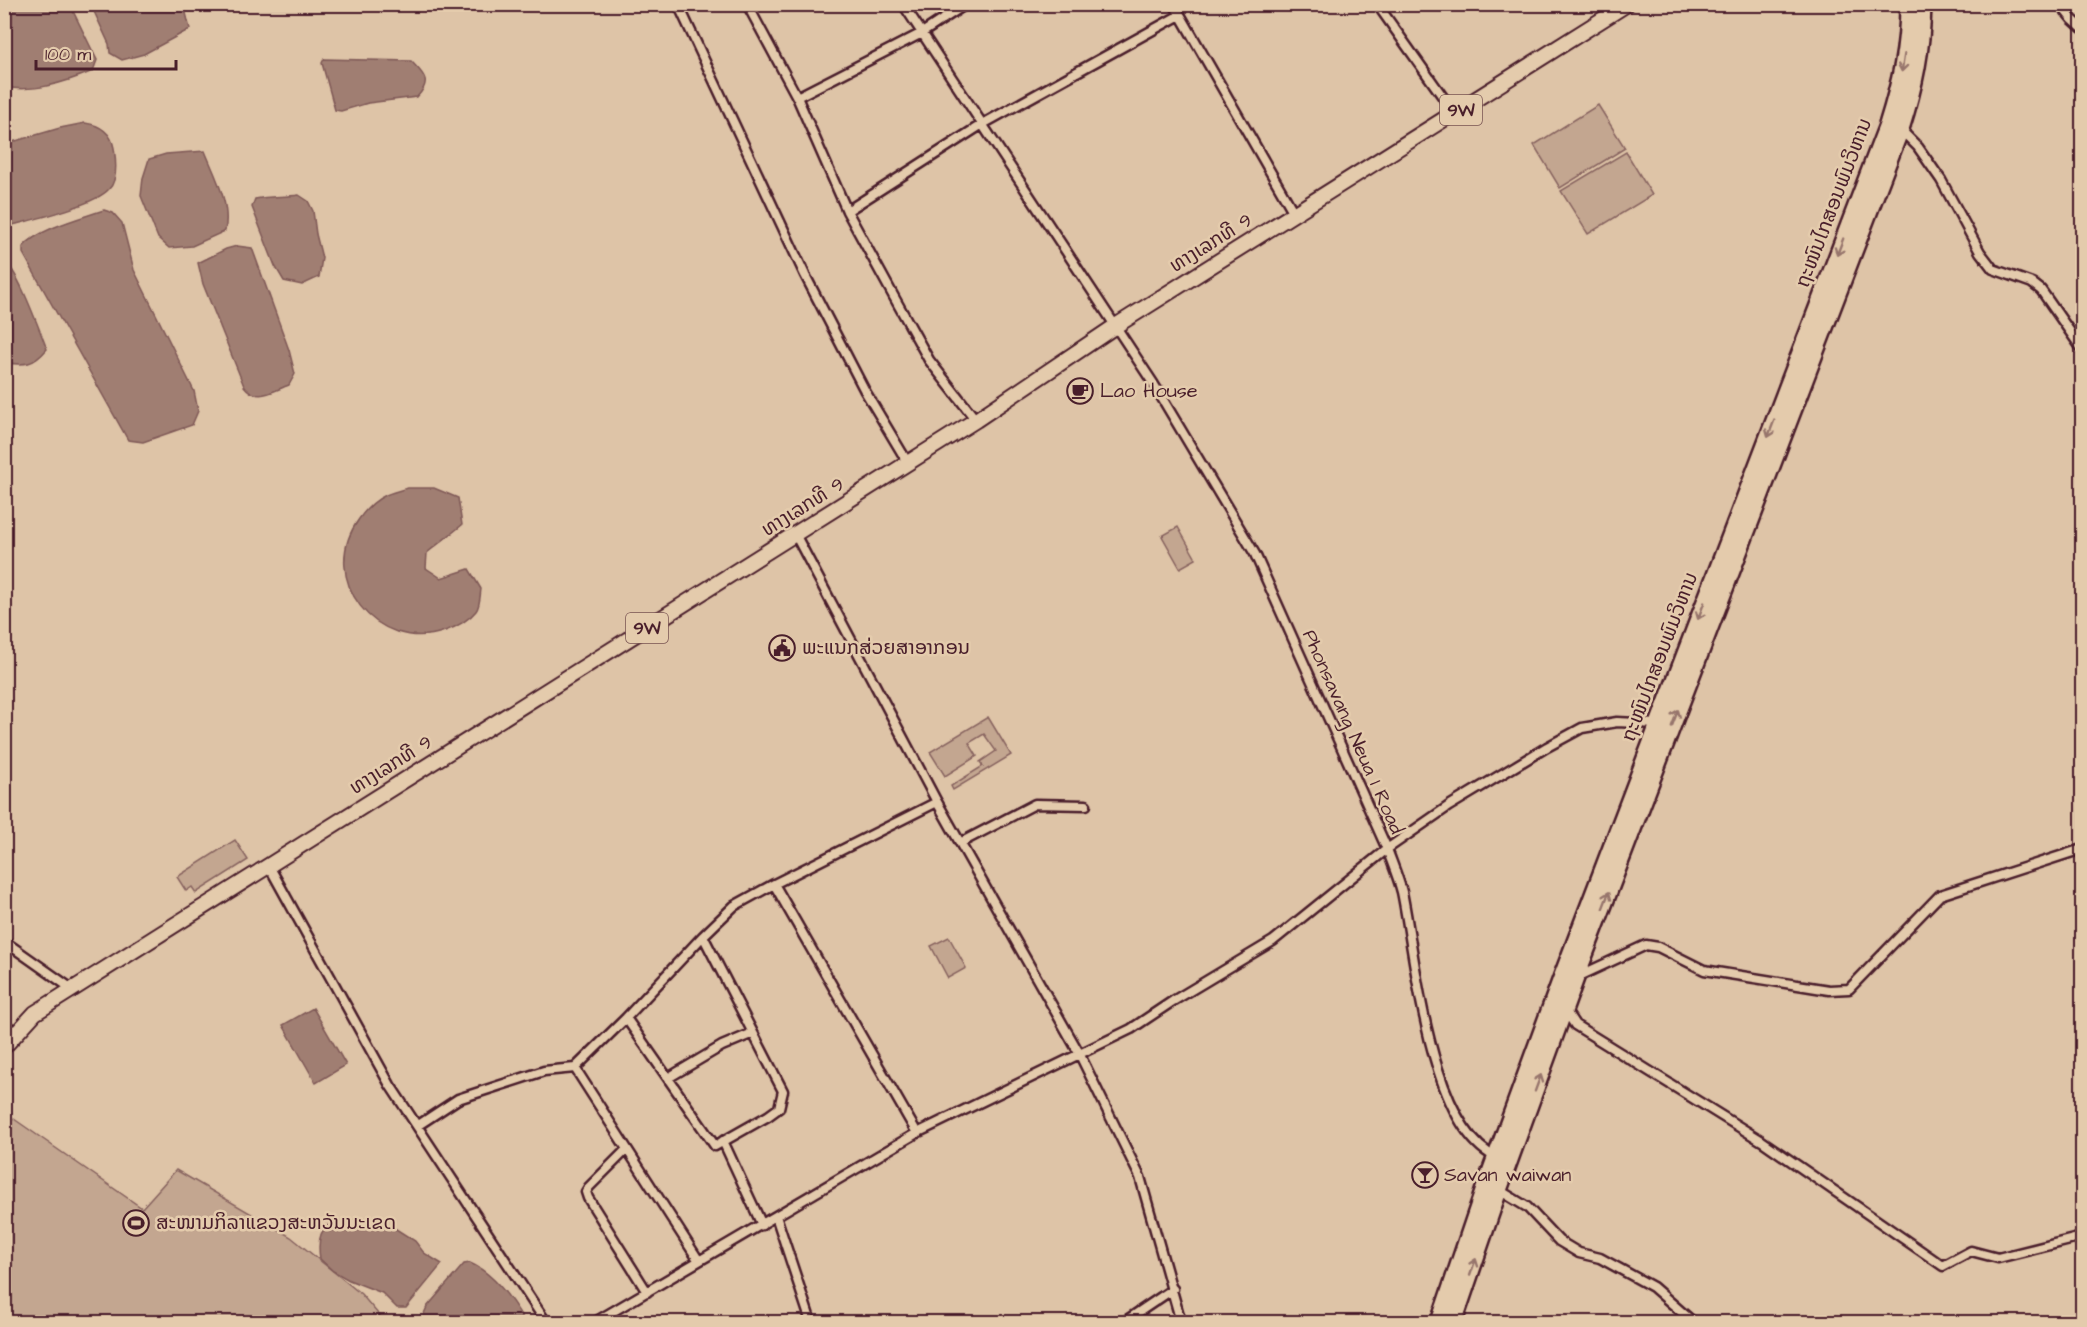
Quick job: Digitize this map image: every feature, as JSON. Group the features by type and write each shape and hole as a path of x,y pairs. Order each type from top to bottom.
{"highway":[{"name":"ຖະໜົນໄກສອນພົມວິຫານ","path":"1438,1323 1502,1160 1565,1010 1894,127 1908,34 1908,4"},
{"name":"ຖະໜົນໄກສອນພົມວິຫານ","path":"1454,1323 1499,1190 1502,1160 1657,724 1894,127 1915,84 1923,35 1923,4"}],"main road":[{"name":"ທາງເລກທີ 9","path":"4,1047 35,1013 72,989 976,420 1114,327 1627,4"}],"street":[{"path":"678,4 805,275 865,391 908,462"},
{"path":"747,4 797,97 847,211 929,360 976,420"},
{"name":"Phonsavang Neua 1 Road","path":"903,4 1152,383 1255,554 1387,849 1401,890 1415,980 1438,1071 1450,1102 1479,1147 1502,1160"},
{"path":"797,97 922,33 966,4"},
{"path":"1174,4 1294,213"},
{"path":"1377,4 1455,114"},
{"path":"2060,4 2072,20 2082,28"},
{"path":"847,211 981,125 1180,15"},
{"path":"1894,127 1918,147 1941,180 1980,252 1993,269 2032,283 2041,290 2082,349"},
{"path":"795,534 937,802 1079,1053 1140,1177 1181,1323"},
{"path":"595,1323 917,1133 1131,1029 1273,941 1387,849 1449,806 1582,728 1617,722 1657,724"},
{"path":"417,1126 458,1099 544,1071 575,1068 734,906 937,802"},
{"path":"960,843 1035,804 1086,805"},
{"path":"1576,978 1646,945 1658,947 1704,970 1829,990 1849,989 1940,895 2082,849"},
{"path":"268,866 390,1085 546,1323"},
{"path":"774,884 917,1133"},
{"path":"626,1018 715,1146 778,1108 783,1091 703,936"},
{"path":"4,941 72,989"},
{"path":"1565,1010 1575,1025 1762,1141 1943,1266 1971,1251 1998,1258 2082,1237"},
{"path":"4,1023 16,1033"},
{"path":"668,1078 723,1046 753,1033"},
{"path":"575,1068 699,1261"},
{"path":"723,1141 762,1225"},
{"path":"627,1149 586,1192 647,1292"},
{"path":"1499,1190 1527,1207 1559,1241 1579,1253 1600,1258 1653,1287 1693,1323"},
{"path":"777,1216 812,1323"},
{"path":"1124,1323 1173,1289"}],"shaded area":[{"path":"5,4 70,5 97,60 93,71 61,82 27,89 5,87"},
{"path":"91,5 184,5 190,29 144,54 122,60 110,53 109,44"},
{"path":"324,59 411,61 425,82 417,97 368,103 341,111 335,110 322,63"},
{"path":"1598,105 1625,148 1560,188 1534,145"},
{"path":"85,123 104,130 113,142 116,170 112,185 102,195 91,201 13,225 5,217 5,144"},
{"path":"205,151 224,200 225,231 192,246 169,248 158,238 141,196 143,178 149,159 166,154"},
{"path":"1626,152 1652,195 1588,234 1561,191"},
{"path":"299,195 308,201 313,211 322,258 319,277 302,285 284,281 275,266 252,207 255,199"},
{"path":"104,210 113,213 122,223 134,270 194,391 198,411 192,425 143,442 128,440 23,253 23,247 39,235"},
{"path":"237,246 252,248 289,350 295,374 289,385 265,394 254,394 244,386 203,284 198,263"},
{"path":"5,262 22,289 47,349 37,359 28,363 5,363"},
{"path":"408,488 434,488 458,498 462,525 427,553 426,568 441,578 469,569 481,589 480,601 473,615 466,621 445,631 420,635 397,632 377,622 360,606 349,587 345,565 348,542 359,519 374,502 391,493"},
{"path":"1178,527 1196,559 1180,568 1162,536"},
{"path":"988,717 1011,755 953,790 951,786 983,766 980,762 996,751 984,734 969,743 977,756 945,776 930,752"},
{"path":"235,840 248,860 196,893 192,887 186,891 177,877"},
{"path":"949,937 966,968 948,978 931,946"},
{"path":"313,1008 346,1065 316,1083 283,1025"},
{"name":"ສະໜາມກິລາແຂວງສະຫວັນນະເຂດ","path":"4,1112 142,1208 176,1170 291,1237 361,1294 385,1322 5,1322"},
{"path":"366,1219 396,1229 415,1241 424,1253 442,1264 406,1308 397,1308 382,1293 349,1280 333,1271 320,1259 320,1236 324,1229 336,1222"},
{"path":"470,1263 487,1273 515,1305 525,1322 426,1322 423,1316 427,1307 464,1264"}],"place":[{"name":"Lao House","path":"1080,391"},
{"name":"ພະແນກສ່ວຍສາອາກອນ","path":"782,648"},
{"name":"Savan waiwan","path":"1425,1175"},
{"name":"ສະໜາມກິລາແຂວງສະຫວັນນະເຂດ","path":"136,1223"}]}
